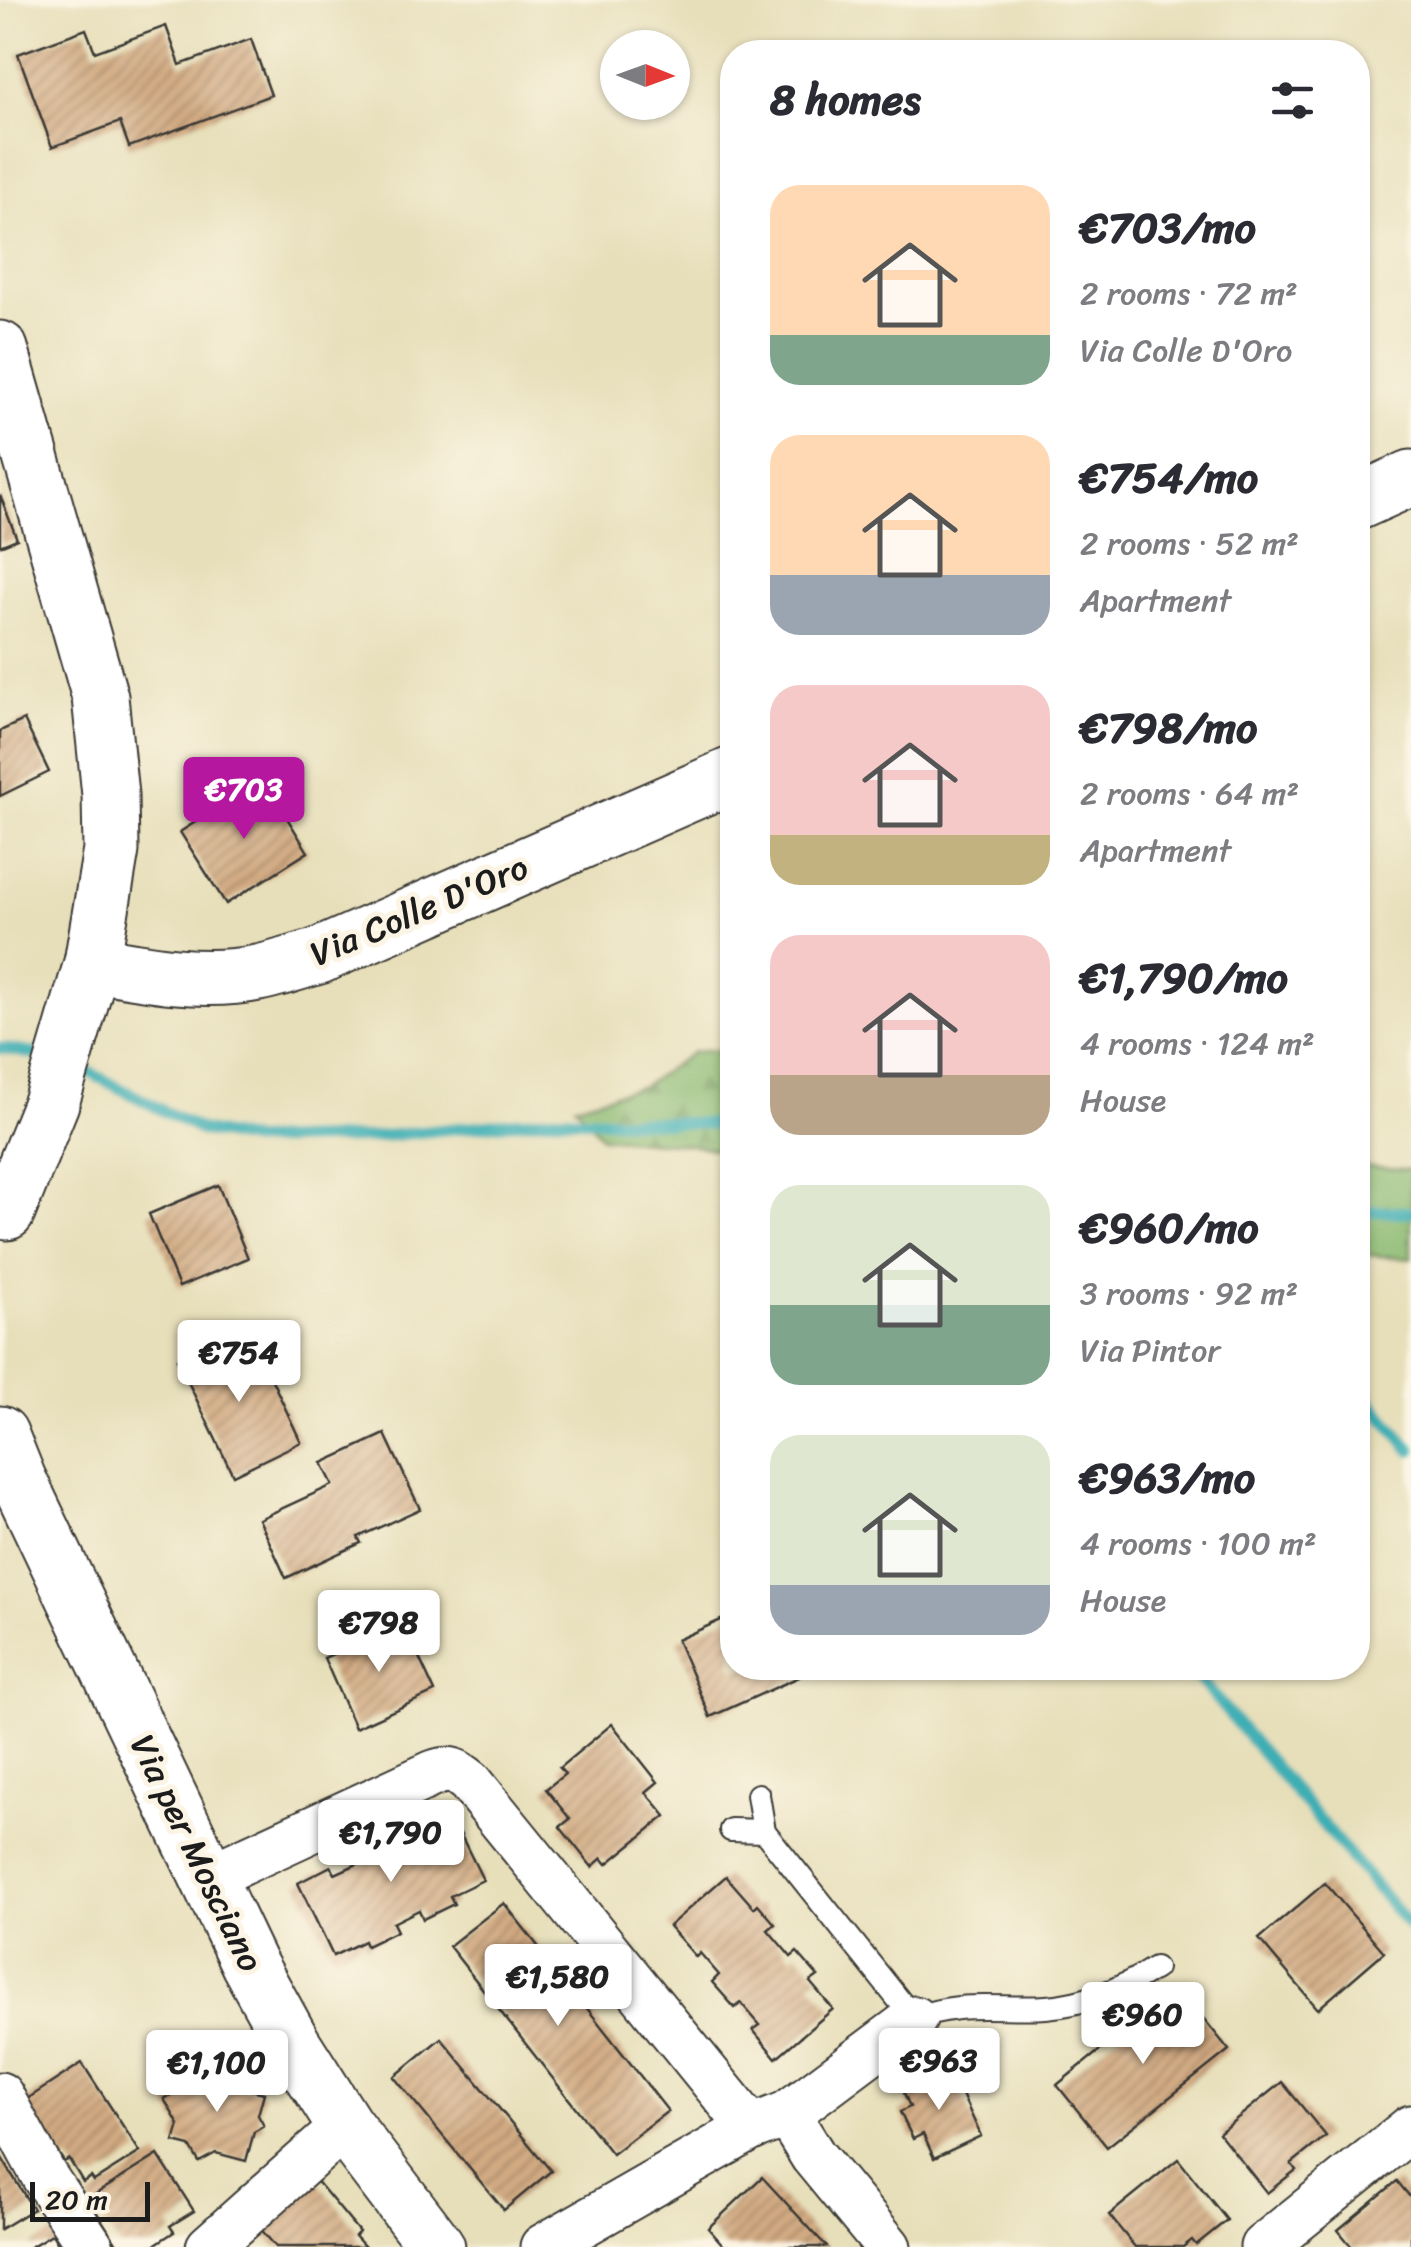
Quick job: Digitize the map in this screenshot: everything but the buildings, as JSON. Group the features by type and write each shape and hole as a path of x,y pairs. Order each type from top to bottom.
{"main road":[{"path":"0,348 100,697 110,795 110,850 92,963 51,1103 2,1219"},
{"path":"1370,497 1411,478"},
{"name":"Via Colle D'Oro","path":"92,963 149,973 211,976 255,974 318,956 720,780"},
{"path":"0,1140 51,1103"},
{"name":"Via per Mosciano","path":"0,1434 207,1878 293,2044 345,2126 436,2247"}],"street":[{"path":"207,1878 434,1773 446,1768 458,1771 769,2121 813,2156 888,2247"},
{"path":"544,2247 769,2121 914,2018"},
{"path":"0,2095 44,2176 92,2247"},
{"path":"209,2247 345,2126"},
{"path":"1288,2239 1411,2128"}],"lane":[{"path":"758,1795 764,1831 914,2018 932,2010 1076,2002 1132,1983 1155,1968"},
{"path":"731,1830 764,1831"}],"green space":[{"path":"720,1050 720,1151 602,1137 575,1105 643,1086 693,1052"},
{"path":"1370,1167 1411,1170 1411,1259 1370,1255"}],"waterway":[{"path":"0,1048 47,1056"},
{"path":"87,1071 200,1130 254,1141 365,1138 554,1118 720,1126"},
{"path":"1370,1211 1411,1212"},
{"path":"1370,1401 1411,1450"},
{"path":"1200,1680 1411,1928"}]}
